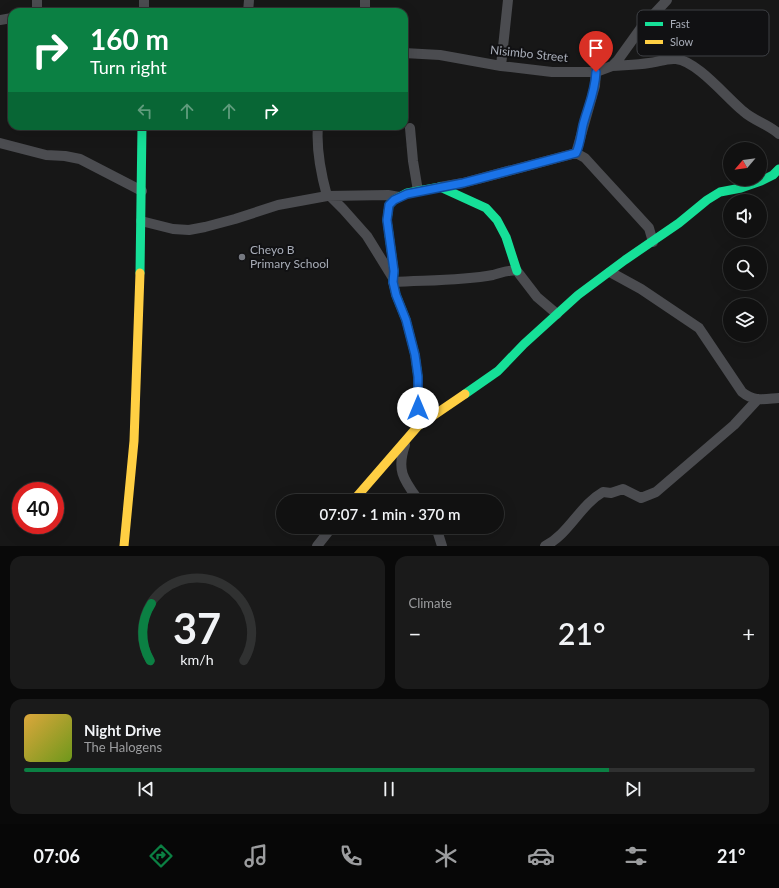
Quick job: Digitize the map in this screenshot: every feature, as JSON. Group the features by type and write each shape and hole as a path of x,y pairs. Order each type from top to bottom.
{"street":[{"path":"501,66 508,0"},
{"name":"Nisimbo Street","path":"658,10 667,0"},
{"name":"Nisimbo Street","path":"408,53 440,55 501,66 552,72 596,72 612,66 637,34"},
{"path":"612,66 676,59 685,61 696,68 744,112 766,124 779,134"},
{"path":"576,153 594,92 596,72"},
{"path":"766,124 779,122"},
{"path":"410,128 418,191"},
{"path":"124,546 131,489 135,432 142,191 142,130"},
{"path":"318,130 322,179 328,196 367,236 393,280"},
{"path":"0,143 46,155 65,156 80,160 142,191"},
{"path":"418,426 418,377 415,355 406,320 396,295 387,220 389,205 399,197 418,191 463,183 576,153 585,158 649,228 652,242"},
{"path":"360,494 418,426 498,371 578,295 652,242 715,194 741,188 761,181 773,175 779,169"},
{"path":"440,187 476,203 492,213 514,258 517,271 537,297 557,314"},
{"path":"141,221 173,229 189,230 235,219 278,205 328,196 399,197"},
{"path":"393,280 456,280 513,270 517,271"},
{"path":"610,272 641,289 699,328 742,392 748,397 758,399 779,398"},
{"path":"545,546 556,540 582,510 603,492 611,493 623,489 641,498 656,492 734,425 758,399"},
{"path":"407,439 402,455 401,465 404,479 414,494"},
{"path":"317,546 326,534"},
{"path":"438,534 442,546"}],"traffic: fast":[{"path":"140,273 142,130"},
{"path":"465,394 498,371 524,344 578,295 625,260 679,223 707,200 720,192 741,188 761,181 773,175 779,169"},
{"path":"418,426 418,377 415,355 406,320 396,295 393,282 394,271 387,220 389,205 394,200 407,193 440,187 486,208 497,220 506,237 517,271"}],"traffic: slow":[{"path":"124,546 134,441 140,273"},
{"path":"359,494 418,426 465,394"}],"place":[{"name":"Cheyo B Primary School","path":"242,257"}],"route":[{"path":"418,408 418,377 415,355 406,320 396,295 393,282 394,271 387,220 389,205 394,200 407,194 451,184 463,183 576,153 578,150 583,124 593,95 596,72"}]}
